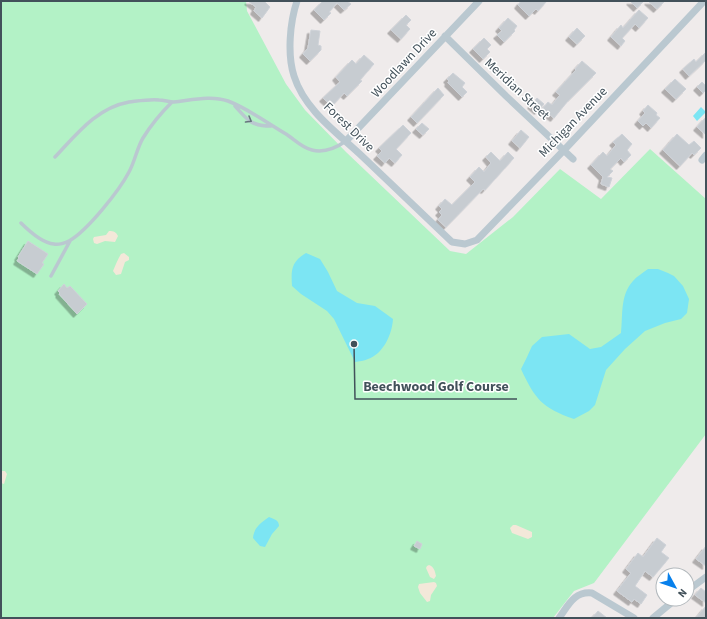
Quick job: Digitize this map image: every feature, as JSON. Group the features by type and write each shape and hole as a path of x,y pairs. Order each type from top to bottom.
{"street":[{"name":"Forest Drive","path":"297,1 291,33 290,63 299,90 307,102 323,120 452,242"},
{"name":"Woodlawn Drive","path":"346,141 479,1"},
{"name":"Michigan Avenue","path":"452,242 465,244 476,240 704,1"},
{"name":"Meridian Street","path":"445,36 573,159"},
{"path":"695,586 706,578"},
{"path":"558,618 570,602 584,592 592,593 634,618"},
{"path":"653,618 666,607"}],"lane":[{"path":"54,157 89,120 107,109 128,102 157,100 172,102 212,98 228,101 248,111 270,126 312,150 322,151 331,149 346,141"},
{"path":"21,223 36,236 50,243 54,244 68,242 71,240 82,231 108,203 129,172 143,138 158,117 172,102"},
{"path":"234,105 249,122 270,126"},
{"path":"51,276 71,240"}],"green space":[{"path":"1,1 246,1 247,11 286,84 305,110 346,152 450,251 466,254 513,217 560,169 601,199 650,149 706,199 706,434 594,583 574,591 553,618 1,618"}],"sand":[{"path":"109,231 115,232 118,236 115,242 105,241 97,244 94,243 94,237 106,235"},
{"path":"124,253 129,257 129,260 125,262 121,274 116,275 113,271 121,254"},
{"path":"1,471 5,471 7,474 4,484 1,483"},
{"path":"513,525 532,532 532,537 528,539 512,533 510,528"},
{"path":"429,565 435,571 436,576 434,579 430,577 426,568"},
{"path":"434,582 437,586 431,595 430,601 427,602 420,593 418,587 419,584"}],"water":[{"path":"701,107 706,112 697,121 693,116"},
{"path":"306,253 320,259 337,291 357,303 375,306 393,319 391,331 386,343 373,357 355,362 334,319 327,311 301,294 292,286 293,267 297,260"},
{"path":"648,269 658,269 668,273 674,276 683,286 689,299 687,313 681,319 665,323 645,331 625,349 606,370 595,405 589,411 574,419 554,411 535,395 521,369 532,346 542,337 569,334 590,349 601,347 621,333 623,306 626,292 635,279"},
{"path":"269,517 277,521 279,526 272,534 265,547 260,546 253,538 254,534 258,526"}],"building":[{"path":"248,1 264,1 270,7 262,18 254,11 256,7"},
{"path":"323,1 347,1 351,4 344,10 337,3 329,12 331,13 324,20 314,10"},
{"path":"521,1 547,1 538,11 536,9 529,16 518,5"},
{"path":"630,1 644,1 637,8"},
{"path":"648,1 665,1 657,9"},
{"path":"639,10 648,18 639,28 635,24 622,38 625,41 621,46 611,37 621,25 623,28"},
{"path":"406,15 411,20 406,25 410,29 401,39 391,30"},
{"path":"508,18 517,26 514,30 515,31 504,42 497,35 502,31 499,28"},
{"path":"577,28 585,36 577,44 569,37"},
{"path":"311,30 320,31 318,45 321,46 321,50 310,61 303,54 308,48"},
{"path":"484,38 491,45 487,49 490,52 483,59 473,49"},
{"path":"706,52 706,60 689,76 683,69 694,59 696,62"},
{"path":"364,55 374,64 360,80 362,81 347,96 344,93 332,106 323,98 340,82 336,77 352,60 356,64"},
{"path":"582,61 596,73 567,102 554,118 542,109 548,102 552,105 560,95 556,92"},
{"path":"453,73 465,83 462,87 467,92 462,97 448,83 449,81 447,79"},
{"path":"675,79 686,89 676,99 665,89"},
{"path":"702,82 706,86 706,90 703,93 697,87"},
{"path":"438,88 444,95 417,123 411,117"},
{"path":"537,98 544,104 538,111 531,105"},
{"path":"648,105 660,118 651,128 646,123 643,126 638,121 645,113 643,111"},
{"path":"706,117 706,135 697,127"},
{"path":"422,123 429,129 423,135 416,129"},
{"path":"403,125 411,133 396,149 402,155 395,163 389,158 385,163 377,156 382,151 379,148"},
{"path":"521,130 529,137 520,148 512,141"},
{"path":"622,134 632,144 627,150 631,155 624,162 621,158 610,169 613,171 607,177 612,178 609,187 601,184 603,177 591,165 603,152 607,156 616,145 613,142"},
{"path":"677,134 689,145 694,141 701,148 694,155 692,153 680,166 663,150"},
{"path":"491,152 500,161 508,152 514,158 485,190 483,189 446,227 438,220 442,215 439,212 442,209 439,206 445,199 452,205 475,182 470,177 479,167 484,172 491,163 486,157"},
{"path":"28,241 48,254 42,263 44,264 37,274 17,261"},
{"path":"64,284 67,288 70,286 87,304 77,314 59,294 60,293 58,291"},
{"path":"657,538 666,545 661,552 669,558 661,567 655,567 655,575 653,577 645,571 635,586 647,595 641,604 634,599 632,602 617,591 631,573 626,569 638,553 643,557"},
{"path":"417,541 422,544 420,549 414,546"},
{"path":"706,546 706,566 696,559"},
{"path":"701,588 706,592 706,603 695,595"},
{"path":"706,606 706,618 696,618"},
{"path":"598,611 607,618 592,618"}],"place":[{"name":"Beechwood Golf Course","path":"354,344"}]}
